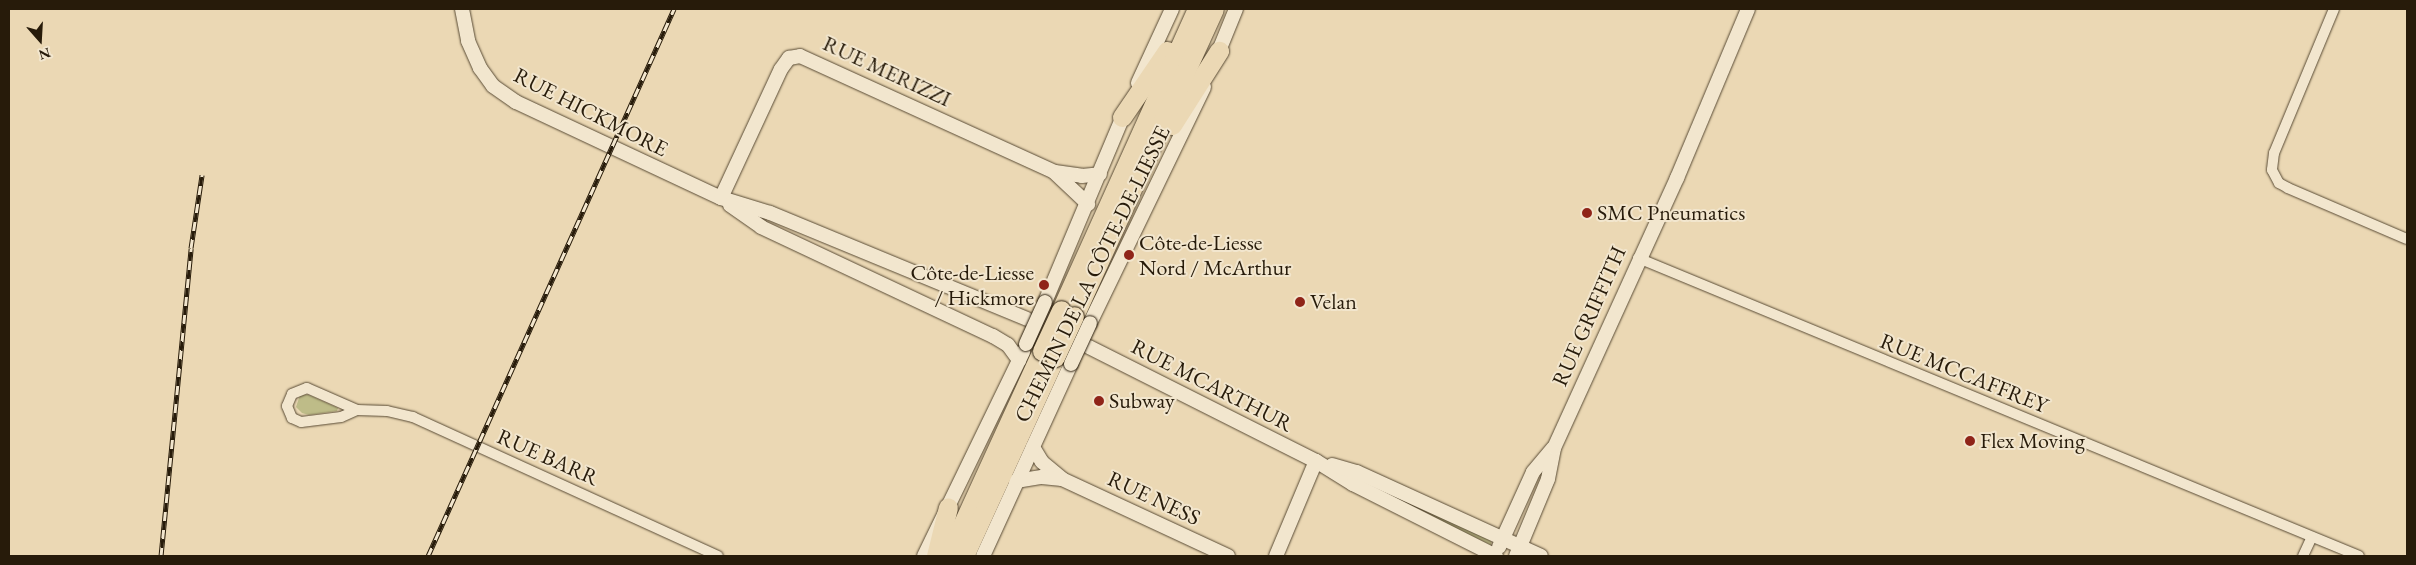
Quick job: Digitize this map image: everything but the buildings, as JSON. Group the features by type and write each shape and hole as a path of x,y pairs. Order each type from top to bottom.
{"highway":[{"path":"1122,117 1155,71 1192,9"},
{"path":"948,556 1067,313 1197,9"},
{"path":"1067,313 1129,194 1214,9"},
{"path":"1129,194 1219,51"},
{"path":"964,556 1048,354"},
{"path":"936,556 948,506"}],"street":[{"name":"RUE HICKMORE","path":"462,9 472,53 500,91 528,109 721,198"},
{"name":"CHEMIN DE LA CÔTE-DE-LIESSE","path":"1067,313 1088,204 1122,117 1172,9"},
{"name":"CHEMIN DE LA CÔTE-DE-LIESSE","path":"983,556 1033,447 1048,354 1067,313 1135,224 1194,109 1236,9"},
{"name":"RUE GRIFFITH","path":"1518,551 1548,479 1554,448 1638,258 1677,178 1748,9"},
{"path":"2334,9 2274,153 2274,175 2288,188 2407,239"},
{"name":"RUE MERIZZI","path":"721,198 781,69 787,60 796,56 821,63 1054,172 1082,176 1100,174"},
{"name":"RUE MERIZZI","path":"1054,172 1088,204"},
{"path":"721,198 770,212 1027,319"},
{"path":"721,198 761,227 993,336 1008,345 1019,360"},
{"name":"RUE MCCAFFREY","path":"1638,258 2359,556"},
{"name":"RUE MCARTHUR","path":"1089,347 1316,461 1353,484 1496,556"},
{"name":"CHEMIN DE LA CÔTE-DE-LIESSE","path":"924,556 1019,360 1048,354"},
{"name":"RUE BARR","path":"357,410 340,417 301,422 290,415 287,406 292,394 307,388 357,410 396,413 422,420 718,556"},
{"name":"RUE NESS","path":"1033,447 1042,462 1062,479 1228,556"},
{"name":"RUE GRIFFITH","path":"1496,556 1533,472 1554,448"},
{"path":"1276,556 1316,461"},
{"name":"RUE MCARTHUR","path":"1316,461 1358,472 1503,538 1518,551 1540,556"},
{"name":"RUE NESS","path":"1016,481 1042,476 1062,479"},
{"path":"2303,556 2312,537"}],"shaded area":[{"path":"300,395 309,395 338,408 337,411 309,415 302,413 296,407"},
{"path":"1404,500 1491,540 1491,545 1402,503"}],"railway":[{"path":"428,556 674,9"},
{"path":"161,556 191,248 202,175"}],"place":[{"name":"SMC Pneumatics","path":"1587,213"},
{"name":"Côte-de-Liesse Nord / McArthur","path":"1129,255"},
{"name":"Côte-de-Liesse / Hickmore","path":"1044,285"},
{"name":"Velan","path":"1300,302"},
{"name":"Subway","path":"1099,401"},
{"name":"Flex Moving","path":"1970,441"}]}
